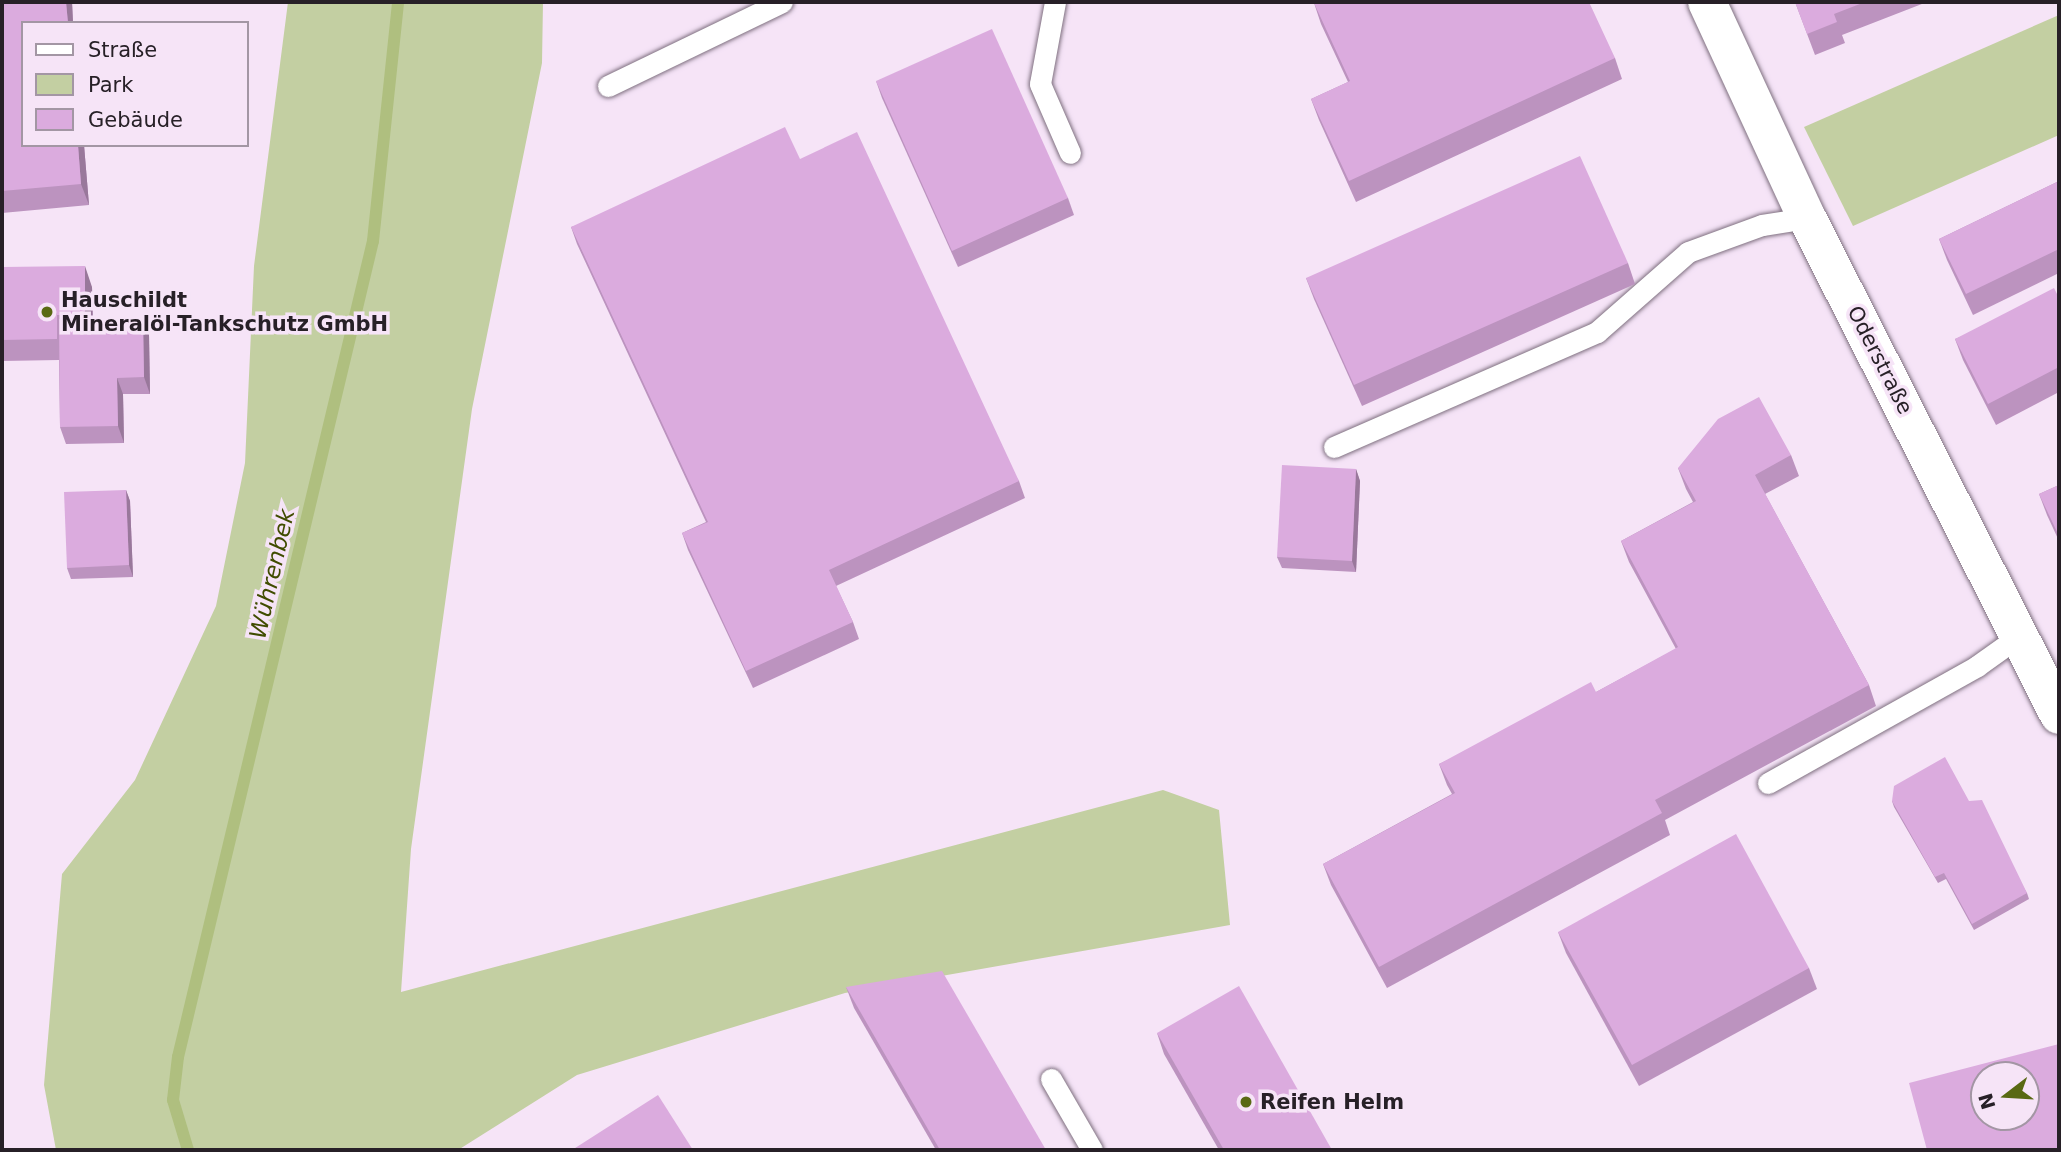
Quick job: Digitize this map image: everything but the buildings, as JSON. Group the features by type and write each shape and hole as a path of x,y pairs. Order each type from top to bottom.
{"street":[{"name":"Oderstraße","path":"1707,2 1807,218 2022,634 2059,715"}],"lane":[{"path":"608,86 782,2"},
{"path":"1055,2 1040,84 1070,153"},
{"path":"1334,447 1597,332 1688,252 1762,225 1807,218"},
{"path":"1768,783 1977,666 2022,634"},
{"path":"1051,1079 1092,1150"}],"green space":[{"path":"288,2 543,2 542,63 472,409 411,849 401,992 1163,790 1219,810 1230,925 845,993 577,1075 458,1150 56,1150 44,1085 62,874 135,780 216,606 245,463 254,266"},
{"path":"2059,15 2059,135 1853,226 1804,127"}],"waterway":[{"name":"Wührenbek","path":"188,1150 173,1100 178,1057 373,241 398,2"}],"place":[{"name":"Hauschildt Mineralöl-Tankschutz GmbH","path":"47,312"},
{"name":"Reifen Helm","path":"1246,1102"}]}
